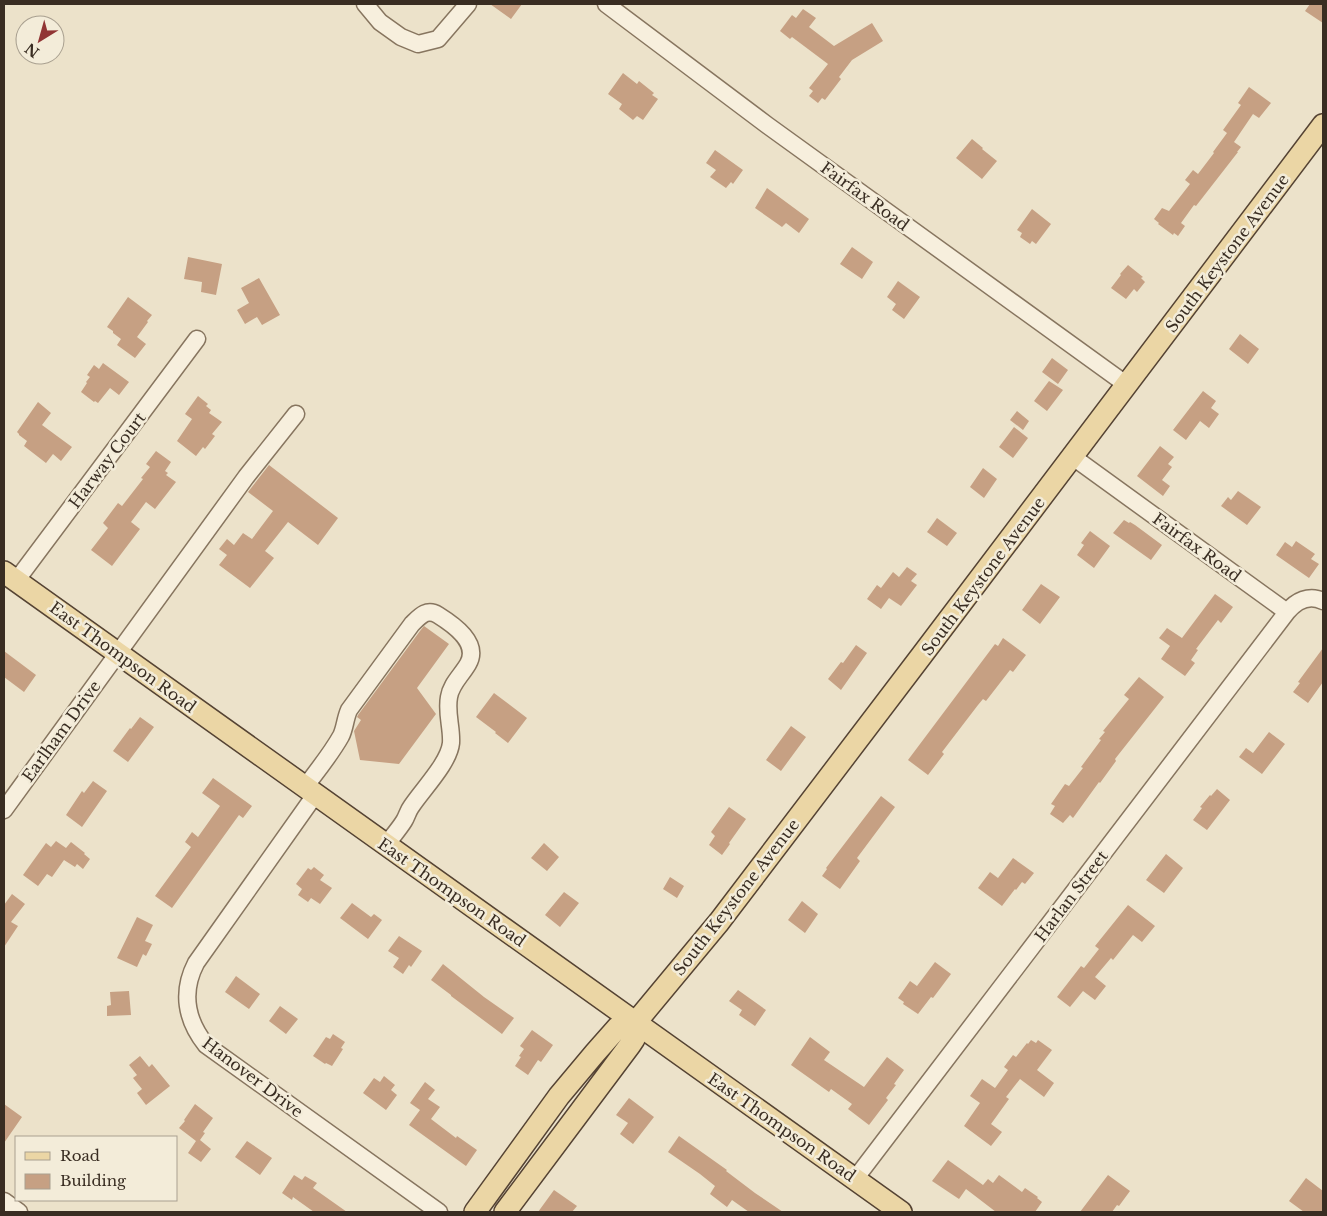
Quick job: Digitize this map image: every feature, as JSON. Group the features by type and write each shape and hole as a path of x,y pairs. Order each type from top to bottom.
{"main road":[{"name":"South Keystone Avenue","path":"504,1212 630,1045 634,1039 636,1022 725,914 1323,125"},
{"name":"East Thompson Road","path":"10,576 636,1022 824,1159 901,1212"},
{"name":"South Keystone Avenue","path":"474,1212 559,1096 595,1053 618,1027 636,1022"}],"street":[{"path":"365,4 380,22 400,37 418,44 438,39 468,4"},
{"name":"Fairfax Road","path":"606,4 767,125 1127,385"},
{"name":"Harway Court","path":"10,576 197,339"},
{"name":"Earlham Drive","path":"4,810 246,477 296,414"},
{"name":"Fairfax Road","path":"1073,457 1287,612"},
{"path":"1287,612 1293,605 1302,600 1310,598 1323,600"},
{"name":"Hanover Drive","path":"386,845 447,756 451,742 448,711 449,696 454,683 468,665 472,656 471,646 465,637 449,622 433,612 426,612 419,616 348,710 342,734 310,791 196,963 188,983 187,996 189,1016 198,1035 206,1045 439,1212"},
{"name":"Harlan Street","path":"854,1179 1287,612"},
{"path":"4,1201 20,1212"}],"building":[{"path":"490,4 522,4 511,19"},
{"path":"1310,4 1323,4 1323,23 1305,11"},
{"path":"803,9 816,18 809,27 834,46 872,23 883,41 852,60 839,77 841,79 825,100 822,98 818,103 809,96 813,91 809,88 828,64 792,37 790,39 780,31 792,15 796,18"},
{"path":"623,73 637,84 639,81 654,93 652,95 658,99 643,120 637,116 633,120 619,109 622,104 608,94"},
{"path":"1249,87 1271,103 1259,118 1253,114 1234,142 1241,147 1238,152 1181,223 1185,226 1178,236 1174,233 1173,235 1154,219 1162,208 1169,211 1190,184 1185,180 1193,170 1198,174 1214,153 1227,133 1223,130 1241,105 1238,103"},
{"path":"972,139 997,161 982,179 956,158"},
{"path":"715,150 743,170 733,184 731,182 726,188 710,177 716,170 706,163"},
{"path":"767,188 809,219 799,233 786,223 782,227 755,208"},
{"path":"1032,209 1051,224 1036,244 1032,241 1030,244 1020,237 1022,233 1017,230"},
{"path":"852,247 873,262 862,279 840,264"},
{"path":"188,257 222,264 216,295 201,292 202,282 184,279"},
{"path":"1128,265 1143,277 1141,278 1145,282 1137,292 1134,289 1126,299 1111,288"},
{"path":"259,278 280,315 262,325 257,317 245,324 237,310 249,303 241,288"},
{"path":"898,281 920,297 904,319 892,310 896,304 887,297"},
{"path":"128,297 152,315 137,337 146,344 135,358 117,345 121,339 107,327"},
{"path":"1240,334 1259,349 1248,364 1229,349"},
{"path":"1052,358 1068,370 1058,384 1042,372"},
{"path":"103,363 129,382 119,395 110,388 98,403 81,392 90,377 87,375 94,365 99,369"},
{"path":"1049,381 1063,390 1047,411 1034,401"},
{"path":"1203,391 1216,401 1211,408 1219,414 1209,428 1200,421 1186,440 1173,430"},
{"path":"198,396 208,404 206,406 211,410 209,413 222,422 212,434 215,436 205,449 203,447 196,456 177,441 192,419 185,414"},
{"path":"38,402 51,413 42,425 72,447 61,461 53,454 46,463 24,446 27,441 17,432"},
{"path":"1017,411 1029,421 1023,430 1010,420"},
{"path":"1014,427 1028,438 1013,458 999,447"},
{"path":"1160,446 1174,457 1168,464 1172,467 1162,480 1170,486 1163,496 1137,476"},
{"path":"156,451 171,462 165,471 168,473 166,475 176,482 155,509 146,502 131,522 140,529 112,566 91,550 108,528 103,523 118,503 122,506 143,479 141,478 150,467 146,464"},
{"path":"269,465 338,518 318,545 288,522 265,551 274,558 250,588 219,565 227,555 219,549 227,539 234,545 243,533 252,539 273,511 248,492"},
{"path":"983,468 997,479 984,498 970,487"},
{"path":"1238,491 1261,507 1247,525 1221,506 1228,497 1231,500"},
{"path":"937,518 957,533 947,546 927,532"},
{"path":"1124,520 1135,525 1162,545 1151,560 1113,533"},
{"path":"1090,531 1110,546 1094,568 1077,555 1084,545 1081,543"},
{"path":"1296,541 1315,554 1311,559 1319,564 1309,578 1276,555 1285,542 1292,547"},
{"path":"907,567 917,574 911,581 917,585 901,606 889,598 881,609 867,599 877,585 881,588 893,572 899,577"},
{"path":"1041,584 1060,597 1040,624 1022,610"},
{"path":"1215,594 1233,607 1221,623 1218,620 1196,649 1198,650 1191,660 1195,663 1185,676 1161,659 1170,646 1159,638 1167,628 1182,638"},
{"path":"424,626 449,644 417,688 436,714 399,764 360,760 354,731 361,720 357,717"},
{"path":"1003,638 1026,655 1013,672 1010,670 986,701 983,699 978,705 942,752 944,754 928,775 908,760 995,644 998,646"},
{"path":"856,645 867,653 841,690 828,679"},
{"path":"1323,648 1323,682 1308,703 1293,692 1300,683 1298,682"},
{"path":"4,651 36,675 24,692 4,677"},
{"path":"1139,677 1164,697 1115,759 1116,761 1073,818 1070,815 1063,823 1050,814 1055,806 1051,804 1065,784 1069,786 1083,768 1081,767 1101,740 1099,739 1105,732 1103,731 1129,699 1124,695"},
{"path":"494,693 527,718 508,743 476,717"},
{"path":"140,717 154,727 128,762 113,751"},
{"path":"791,726 806,737 781,771 766,760"},
{"path":"1269,732 1285,744 1262,774 1239,757 1246,748 1253,753"},
{"path":"213,778 252,806 243,818 239,815 172,908 155,896 191,847 185,842 192,832 198,837 220,806 202,793"},
{"path":"93,781 107,791 82,827 66,815 82,791 84,793"},
{"path":"1217,789 1230,800 1207,830 1193,820 1202,808 1200,807"},
{"path":"881,796 895,807 857,858 860,861 840,889 822,876 826,868"},
{"path":"729,807 746,819 722,855 709,845 715,836 711,832"},
{"path":"56,841 66,848 71,842 90,859 83,869 77,864 75,867 64,860 52,877 47,874 38,886 23,875 46,843 51,847"},
{"path":"544,843 559,857 547,871 531,858"},
{"path":"1166,854 1183,868 1164,893 1146,880"},
{"path":"1013,858 1034,873 1025,884 1022,882 1015,889 1002,906 978,888 990,872 998,878"},
{"path":"314,867 324,875 320,880 332,888 320,904 311,898 308,902 298,895 302,889 296,884 308,868 311,870"},
{"path":"670,877 684,886 677,898 663,889"},
{"path":"564,892 579,903 560,927 545,915"},
{"path":"12,894 25,904 11,922 18,926 4,947 4,905"},
{"path":"802,901 818,914 805,933 788,920"},
{"path":"352,903 371,917 374,914 382,920 368,939 340,918"},
{"path":"1128,905 1155,926 1142,942 1133,935 1113,960 1111,958 1095,977 1106,986 1095,1000 1083,991 1070,1007 1057,997 1081,966 1084,968 1099,949 1095,946"},
{"path":"137,917 153,925 145,941 152,944 146,956 143,954 137,967 117,958"},
{"path":"399,936 422,951 411,967 409,965 403,974 393,967 399,958 388,951"},
{"path":"935,962 951,974 918,1014 903,1004 904,1002 898,998 910,981 917,986"},
{"path":"443,964 514,1018 502,1034 431,980"},
{"path":"236,976 260,994 249,1009 225,992"},
{"path":"738,990 766,1010 755,1026 739,1015 742,1010 729,1001"},
{"path":"129,991 131,1015 107,1016 107,1006 111,1005 110,992"},
{"path":"280,1006 298,1019 286,1034 269,1021"},
{"path":"532,1030 553,1045 541,1062 538,1060 528,1075 515,1066 524,1049 520,1046"},
{"path":"333,1034 345,1042 341,1048 343,1049 332,1066 313,1056 326,1037 330,1039"},
{"path":"810,1037 830,1052 824,1060 864,1087 887,1057 904,1070 886,1098 888,1100 869,1125 848,1109 852,1104 831,1089 829,1092 791,1065"},
{"path":"1031,1040 1036,1043 1038,1040 1052,1050 1037,1070 1054,1083 1044,1097 1020,1079 1006,1097 1009,1099 991,1124 1002,1132 991,1146 964,1126 980,1103 970,1096 982,1079 995,1088 1008,1070 1004,1067 1013,1055 1016,1057"},
{"path":"140,1056 149,1067 152,1064 170,1086 146,1105 137,1093 142,1089 133,1078 137,1075 129,1065"},
{"path":"384,1076 395,1085 391,1090 397,1095 386,1110 363,1093 374,1078 380,1082"},
{"path":"425,1082 435,1090 428,1099 440,1107 431,1119 456,1138 457,1136 477,1150 466,1166 409,1125 420,1110 410,1103"},
{"path":"629,1098 654,1117 633,1144 620,1134 628,1123 616,1115"},
{"path":"4,1104 22,1117 4,1143"},
{"path":"195,1104 213,1118 200,1140 211,1149 201,1162 188,1153 196,1141 179,1128"},
{"path":"679,1136 783,1212 749,1212 732,1200 727,1207 710,1194 715,1186 668,1152"},
{"path":"247,1141 272,1158 260,1175 235,1157"},
{"path":"948,1160 983,1185 988,1179 993,1183 999,1175 1022,1192 1025,1188 1042,1202 1035,1212 996,1212 966,1189 959,1199 932,1181"},
{"path":"294,1175 302,1180 305,1176 317,1183 313,1188 347,1212 314,1212 293,1197 292,1200 282,1193"},
{"path":"1108,1175 1130,1191 1119,1206 1117,1205 1112,1212 1080,1212"},
{"path":"1306,1178 1323,1191 1323,1212 1304,1212 1289,1201"},
{"path":"554,1190 577,1206 572,1212 538,1212"}]}
